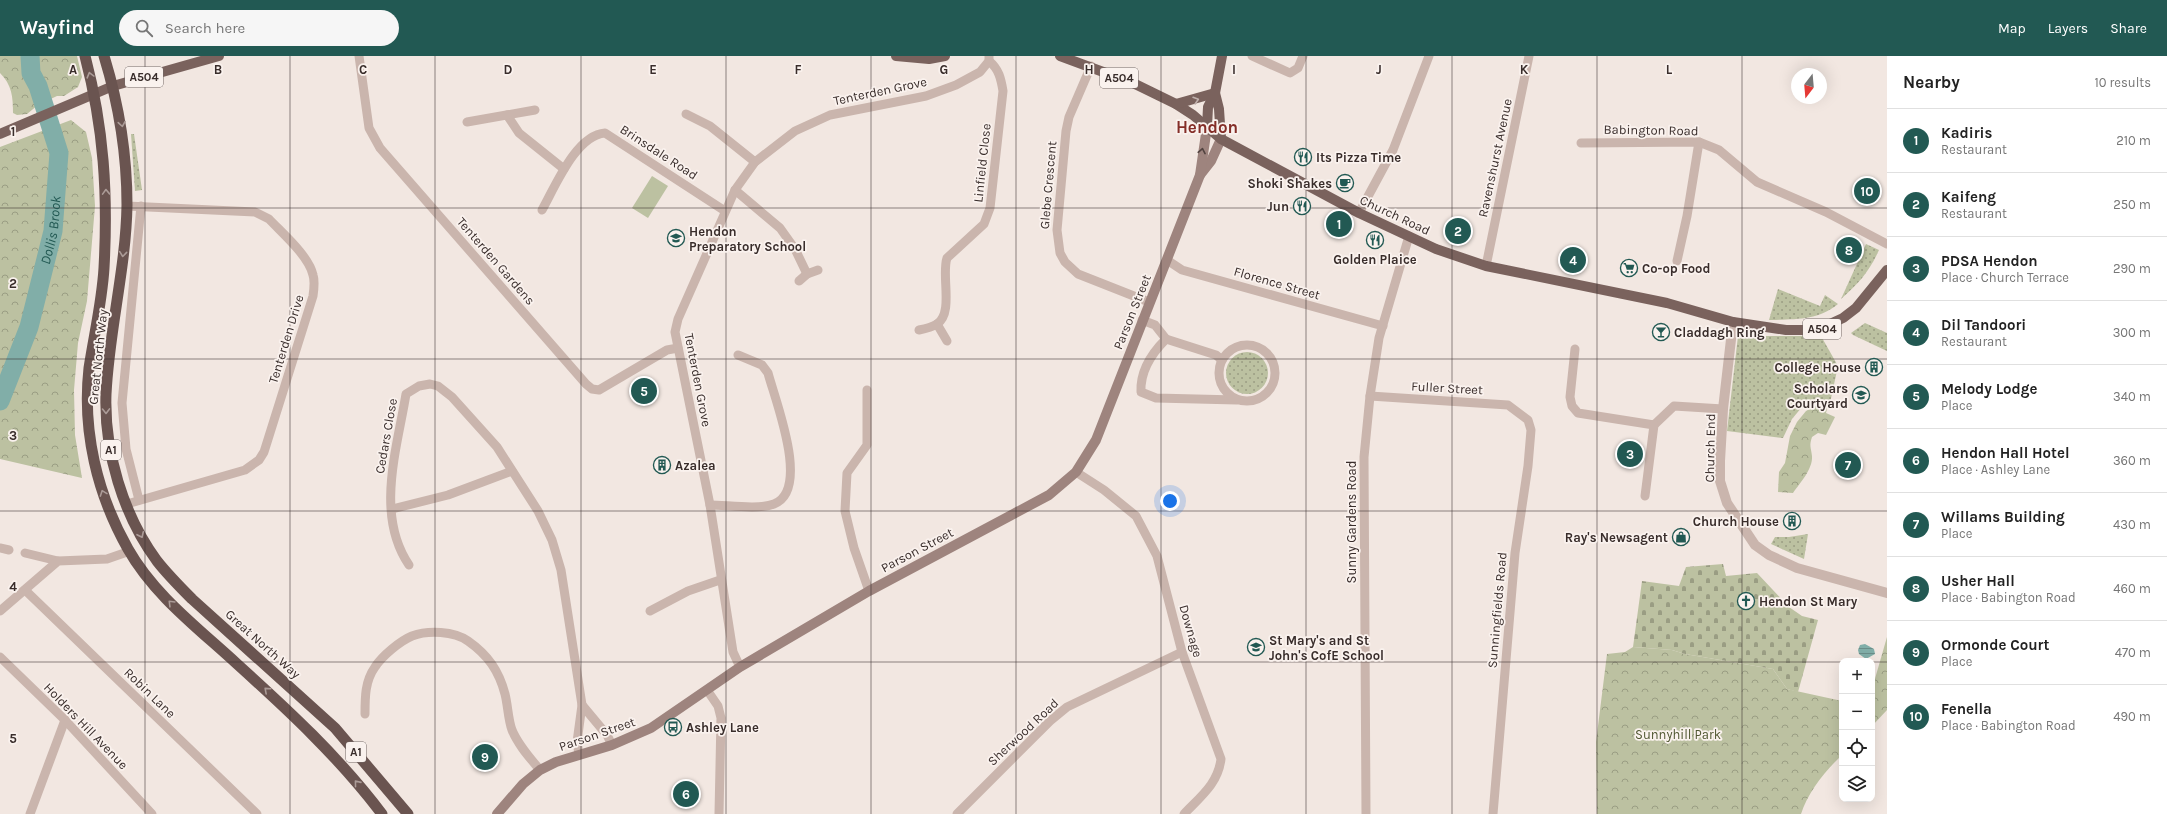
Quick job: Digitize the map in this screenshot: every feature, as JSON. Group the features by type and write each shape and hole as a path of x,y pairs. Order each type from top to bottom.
{"highway":[{"name":"Great North Way","path":"85,56 95,94 104,159 106,223 104,272 89,370 87,405 89,426 99,481 116,525 130,551 163,595 309,730 351,776 382,814"},
{"name":"Great North Way","path":"104,56 113,86 124,142 127,206 118,298 106,395 112,459 119,484 127,504 144,541 170,577 192,600 335,728 408,814"}],"main road":[{"name":"A504","path":"0,134 113,86 219,56"},
{"path":"896,56 916,59 945,56"},
{"name":"A504","path":"1060,56 1091,66 1133,83 1176,104 1221,139"},
{"path":"1207,128 1208,107 1215,93 1222,56"},
{"path":"1176,104 1215,93"},
{"path":"1215,93 1219,109 1221,139"},
{"name":"Parson Street","path":"497,814 522,784 540,770 579,754 612,745 651,728 740,667 869,591 1049,495 1076,472 1096,440 1200,175 1207,128"},
{"name":"Church Road","path":"1221,139 1359,213 1455,256 1486,266 1667,303 1733,322"},
{"name":"Parson Street","path":"1200,175 1211,162 1221,139"},
{"name":"A504","path":"1733,322 1786,330 1817,330 1825,328 1856,308 1887,270"}],"street":[{"name":"Tenterden Gardens","path":"360,56 369,128 380,148 586,384 592,389 599,390 667,350 678,348"},
{"path":"1252,56 1290,73 1298,68 1303,56"},
{"path":"1359,213 1393,150 1429,56"},
{"name":"Ravenshurst Avenue","path":"1486,266 1529,56"},
{"name":"Tenterden Grove","path":"740,667 733,652 720,580 710,505 674,332 676,326 735,190 755,162 795,131 807,125 850,110 926,96 945,89 980,72 989,59"},
{"name":"Linfield Close","path":"938,324 946,308 947,258 984,224 990,208 1003,91 1002,82 996,67 989,59"},
{"name":"Glebe Crescent","path":"1091,66 1069,117 1066,131 1057,230 1060,253 1064,262 1078,274 1149,302"},
{"path":"466,122 535,110"},
{"path":"686,114 710,126 755,162"},
{"path":"507,115 519,134 564,169"},
{"name":"Brinsdale Road","path":"542,210 564,169 586,141 593,135 605,133 725,211"},
{"path":"1677,261 1687,216 1699,142"},
{"name":"Babington Road","path":"1581,143 1699,142 1718,150 1757,182 1826,212 1887,244"},
{"path":"735,190 780,228 795,249 807,274"},
{"name":"Tenterden Drive","path":"127,206 255,212 262,214 269,219 305,258 314,276 313,296 264,452 259,460 245,470 127,504"},
{"path":"139,500 126,449 122,403 141,206"},
{"name":"Sunny Gardens Road","path":"1366,814 1364,456 1370,396 1382,326 1409,236"},
{"name":"Florence Street","path":"1167,260 1182,270 1382,326"},
{"path":"799,281 807,274 818,270"},
{"path":"1142,320 1156,325 1166,339 1216,356 1222,360"},
{"name":"Church End","path":"1733,322 1723,409 1720,481 1727,503 1755,545 1769,555 1797,568 1887,593"},
{"path":"919,330 938,324 947,341"},
{"path":"1166,339 1155,350 1140,380 1141,392 1156,398 1254,401 1263,397 1270,390 1274,381 1275,368 1268,355 1256,346 1244,345 1234,348 1222,360 1219,370 1219,380 1223,389 1237,400"},
{"path":"1575,349 1570,398 1572,406 1578,413 1654,425"},
{"path":"710,505 765,506 780,501 786,494 789,487 788,443 768,373 762,365 738,355"},
{"name":"Cedars Close","path":"409,565 402,555 392,520 390,487 406,394 419,386 430,384 438,386 452,397 497,448 538,511 552,540 562,570 582,704 577,742 579,754"},
{"path":"867,390 867,445 847,473 845,511 854,548 869,591"},
{"name":"Fuller Street","path":"1370,396 1508,405 1520,412"},
{"path":"1645,496 1654,425 1674,406 1723,409"},
{"name":"Sunningfields Road","path":"1493,814 1514,554 1528,466 1531,430 1528,420 1520,412"},
{"path":"392,509 448,495 512,470"},
{"name":"Downage","path":"1076,472 1104,490 1136,516 1157,556 1182,652 1221,759 1220,772 1213,784 1184,814"},
{"path":"25,553 58,561 107,559 130,551"},
{"path":"0,611 58,561"},
{"path":"650,611 688,592 720,580"},
{"name":"Robin Lane","path":"25,590 258,814"},
{"path":"365,714 365,691 374,667 393,649 413,636 442,632 467,640 487,656 496,669 505,694 513,733 525,752 540,770"},
{"name":"Sherwood Road","path":"957,814 1050,721 1067,707 1182,652"},
{"name":"Holders Hill Avenue","path":"0,657 65,720 152,814"},
{"path":"707,690 718,706 721,718 719,814"},
{"path":"582,704 607,735 612,745"},
{"path":"30,814 65,720"}],"green space":[{"path":"0,56 77,56 82,77 78,87 64,96 57,96 38,105 27,114 17,115 13,113 12,96 7,82 0,73"},
{"path":"71,120 86,132 92,158 95,206 87,301 78,343 74,390 75,435 82,478 0,459 0,147"},
{"path":"131,134 134,134 142,190 135,191"},
{"path":"652,176 668,186 648,218 632,208"},
{"path":"1866,244 1879,250 1863,277 1841,299"},
{"path":"1778,289 1820,306 1825,295 1838,304 1822,314 1814,316 1797,319 1769,320"},
{"path":"1865,323 1887,333 1887,351 1851,333"},
{"path":"1738,336 1821,336 1838,366 1830,403 1807,401 1792,419 1783,438 1727,431"},
{"path":"1243,352 1251,352 1259,355 1265,361 1268,373 1265,385 1259,391 1251,394 1243,394 1235,391 1229,385 1226,377 1226,369 1229,361 1235,355"},
{"path":"1817,405 1828,405 1826,413 1835,417 1826,435 1818,433 1812,437 1810,445 1812,461 1806,476 1793,493 1778,492 1779,472 1785,463 1790,436 1797,422 1806,411"},
{"path":"1808,534 1804,559 1771,544 1775,537 1789,537"},
{"path":"1723,564 1726,576 1757,573 1789,607 1802,616 1818,620 1798,692 1787,689 1773,669 1685,654 1672,650 1633,647 1642,581 1679,586 1686,567"},
{"path":"1887,637 1887,710 1875,723 1875,694 1875,679"},
{"name":"Sunnyhill Park","path":"1633,647 1672,650 1685,654 1773,669 1787,689 1839,700 1839,758 1818,782 1808,798 1801,814 1597,814 1596,742 1607,654 1625,652"}],"water":[{"path":"1865,644 1874,649 1875,654 1865,658 1859,654 1858,650 1860,645"}],"waterway":[{"name":"Dollis Brook","path":"0,401 29,327 53,231 59,153 38,86 31,73 30,56"}],"place":[{"name":"Its Pizza Time","path":"1303,157"},
{"name":"Shoki Shakes","path":"1345,183"},
{"name":"Fenella","path":"1867,191"},
{"name":"Jun","path":"1302,206"},
{"name":"Kadiris","path":"1339,224"},
{"name":"Kaifeng","path":"1458,231"},
{"name":"Hendon Preparatory School","path":"676,238"},
{"name":"Golden Plaice","path":"1375,240"},
{"name":"Usher Hall","path":"1849,250"},
{"name":"Dil Tandoori","path":"1573,260"},
{"name":"Co-op Food","path":"1629,268"},
{"name":"Claddagh Ring","path":"1661,332"},
{"name":"College House","path":"1874,367"},
{"name":"Melody Lodge","path":"644,391"},
{"name":"Scholars Courtyard","path":"1861,395"},
{"name":"PDSA Hendon","path":"1630,454"},
{"name":"Azalea","path":"662,465"},
{"name":"Willams Building","path":"1848,465"},
{"name":"Church House","path":"1792,521"},
{"name":"Ray's Newsagent","path":"1681,537"},
{"name":"Hendon St Mary","path":"1746,601"},
{"name":"St Mary's and St John's CofE School","path":"1256,647"},
{"name":"Ashley Lane","path":"673,727"},
{"name":"Ormonde Court","path":"485,757"},
{"name":"Hendon Hall Hotel","path":"686,794"}],"district":[{"name":"Hendon","path":"1207,127"}]}
